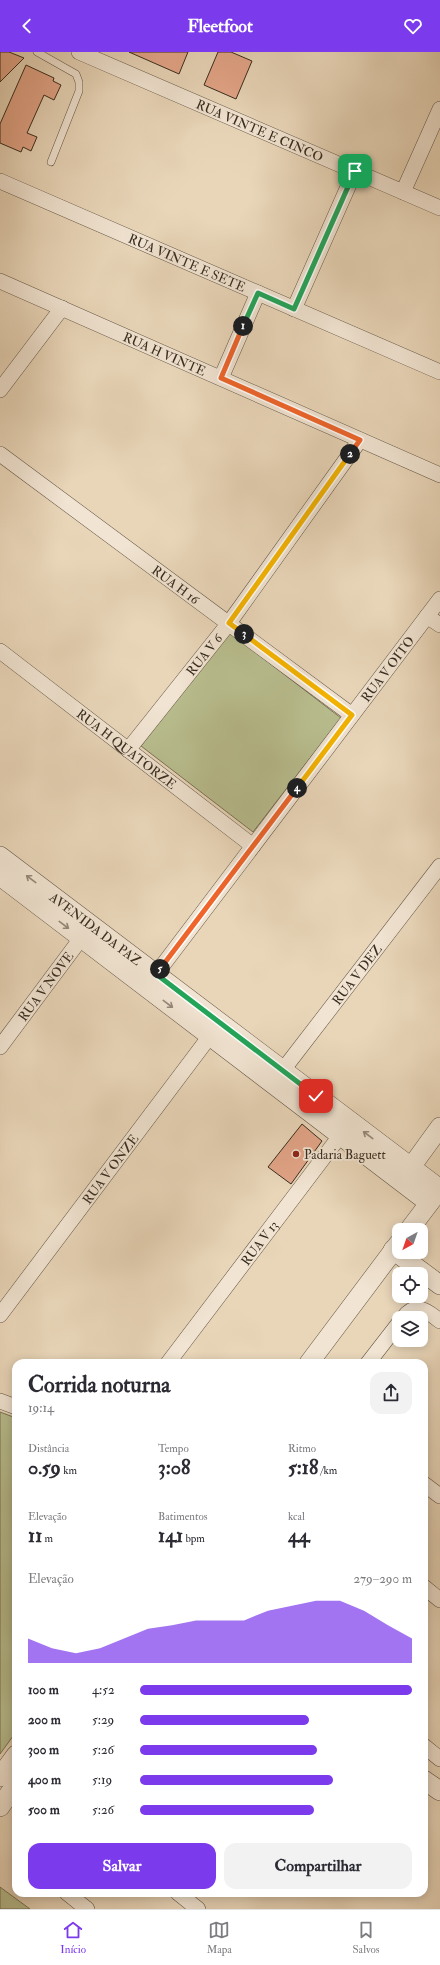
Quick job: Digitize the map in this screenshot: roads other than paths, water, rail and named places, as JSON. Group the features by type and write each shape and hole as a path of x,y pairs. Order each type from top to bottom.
{"street":[{"name":"RUA VINTE E CINCO","path":"79,52 440,208"},
{"path":"403,192 440,109"},
{"path":"294,309 355,171"},
{"name":"RUA VINTE E SETE","path":"0,181 440,372"},
{"name":"RUA H VINTE","path":"0,281 440,475"},
{"path":"221,378 258,293"},
{"path":"0,390 62,308"},
{"name":"RUA V 6","path":"128,750 229,623 360,440"},
{"name":"RUA H 16","path":"0,454 352,715"},
{"name":"RUA V OITO","path":"151,981 440,599"},
{"path":"427,616 440,625"},
{"name":"RUA H QUATORZE","path":"0,651 253,846"},
{"name":"AVENIDA DA PAZ","path":"0,856 86,932"},
{"name":"RUA V DEZ","path":"278,1077 440,866"},
{"name":"AVENIDA DA PAZ","path":"0,876 86,932 345,1128 407,1186 436,1194"},
{"name":"RUA V NOVE","path":"0,1047 86,932"},
{"name":"RUA V ONZE","path":"0,1315 215,1029"},
{"path":"407,1186 411,1167 440,1127"},
{"name":"AVENIDA DA PAZ","path":"345,1128 411,1167 436,1194"},
{"name":"RUA V 13","path":"171,1359 345,1128"},
{"path":"414,1223 436,1194"},
{"path":"312,1359 392,1252"},
{"path":"410,1259 440,1285"},
{"path":"409,1311 418,1308 426,1311"},
{"path":"428,1312 440,1321"},
{"path":"371,1359 392,1332"},
{"path":"0,1401 12,1406"},
{"path":"428,1487 440,1496"},
{"path":"428,1590 440,1600"},
{"path":"428,1749 440,1759"},
{"path":"0,1777 12,1760"},
{"path":"428,1783 440,1791"},
{"path":"0,1807 12,1790"},
{"path":"72,1897 87,1909"},
{"path":"183,1897 198,1909"}],"lane":[{"path":"37,52 76,74 79,82 79,90 51,162"}],"place":[{"name":"Padaria Baguett","path":"296,1154"}]}
